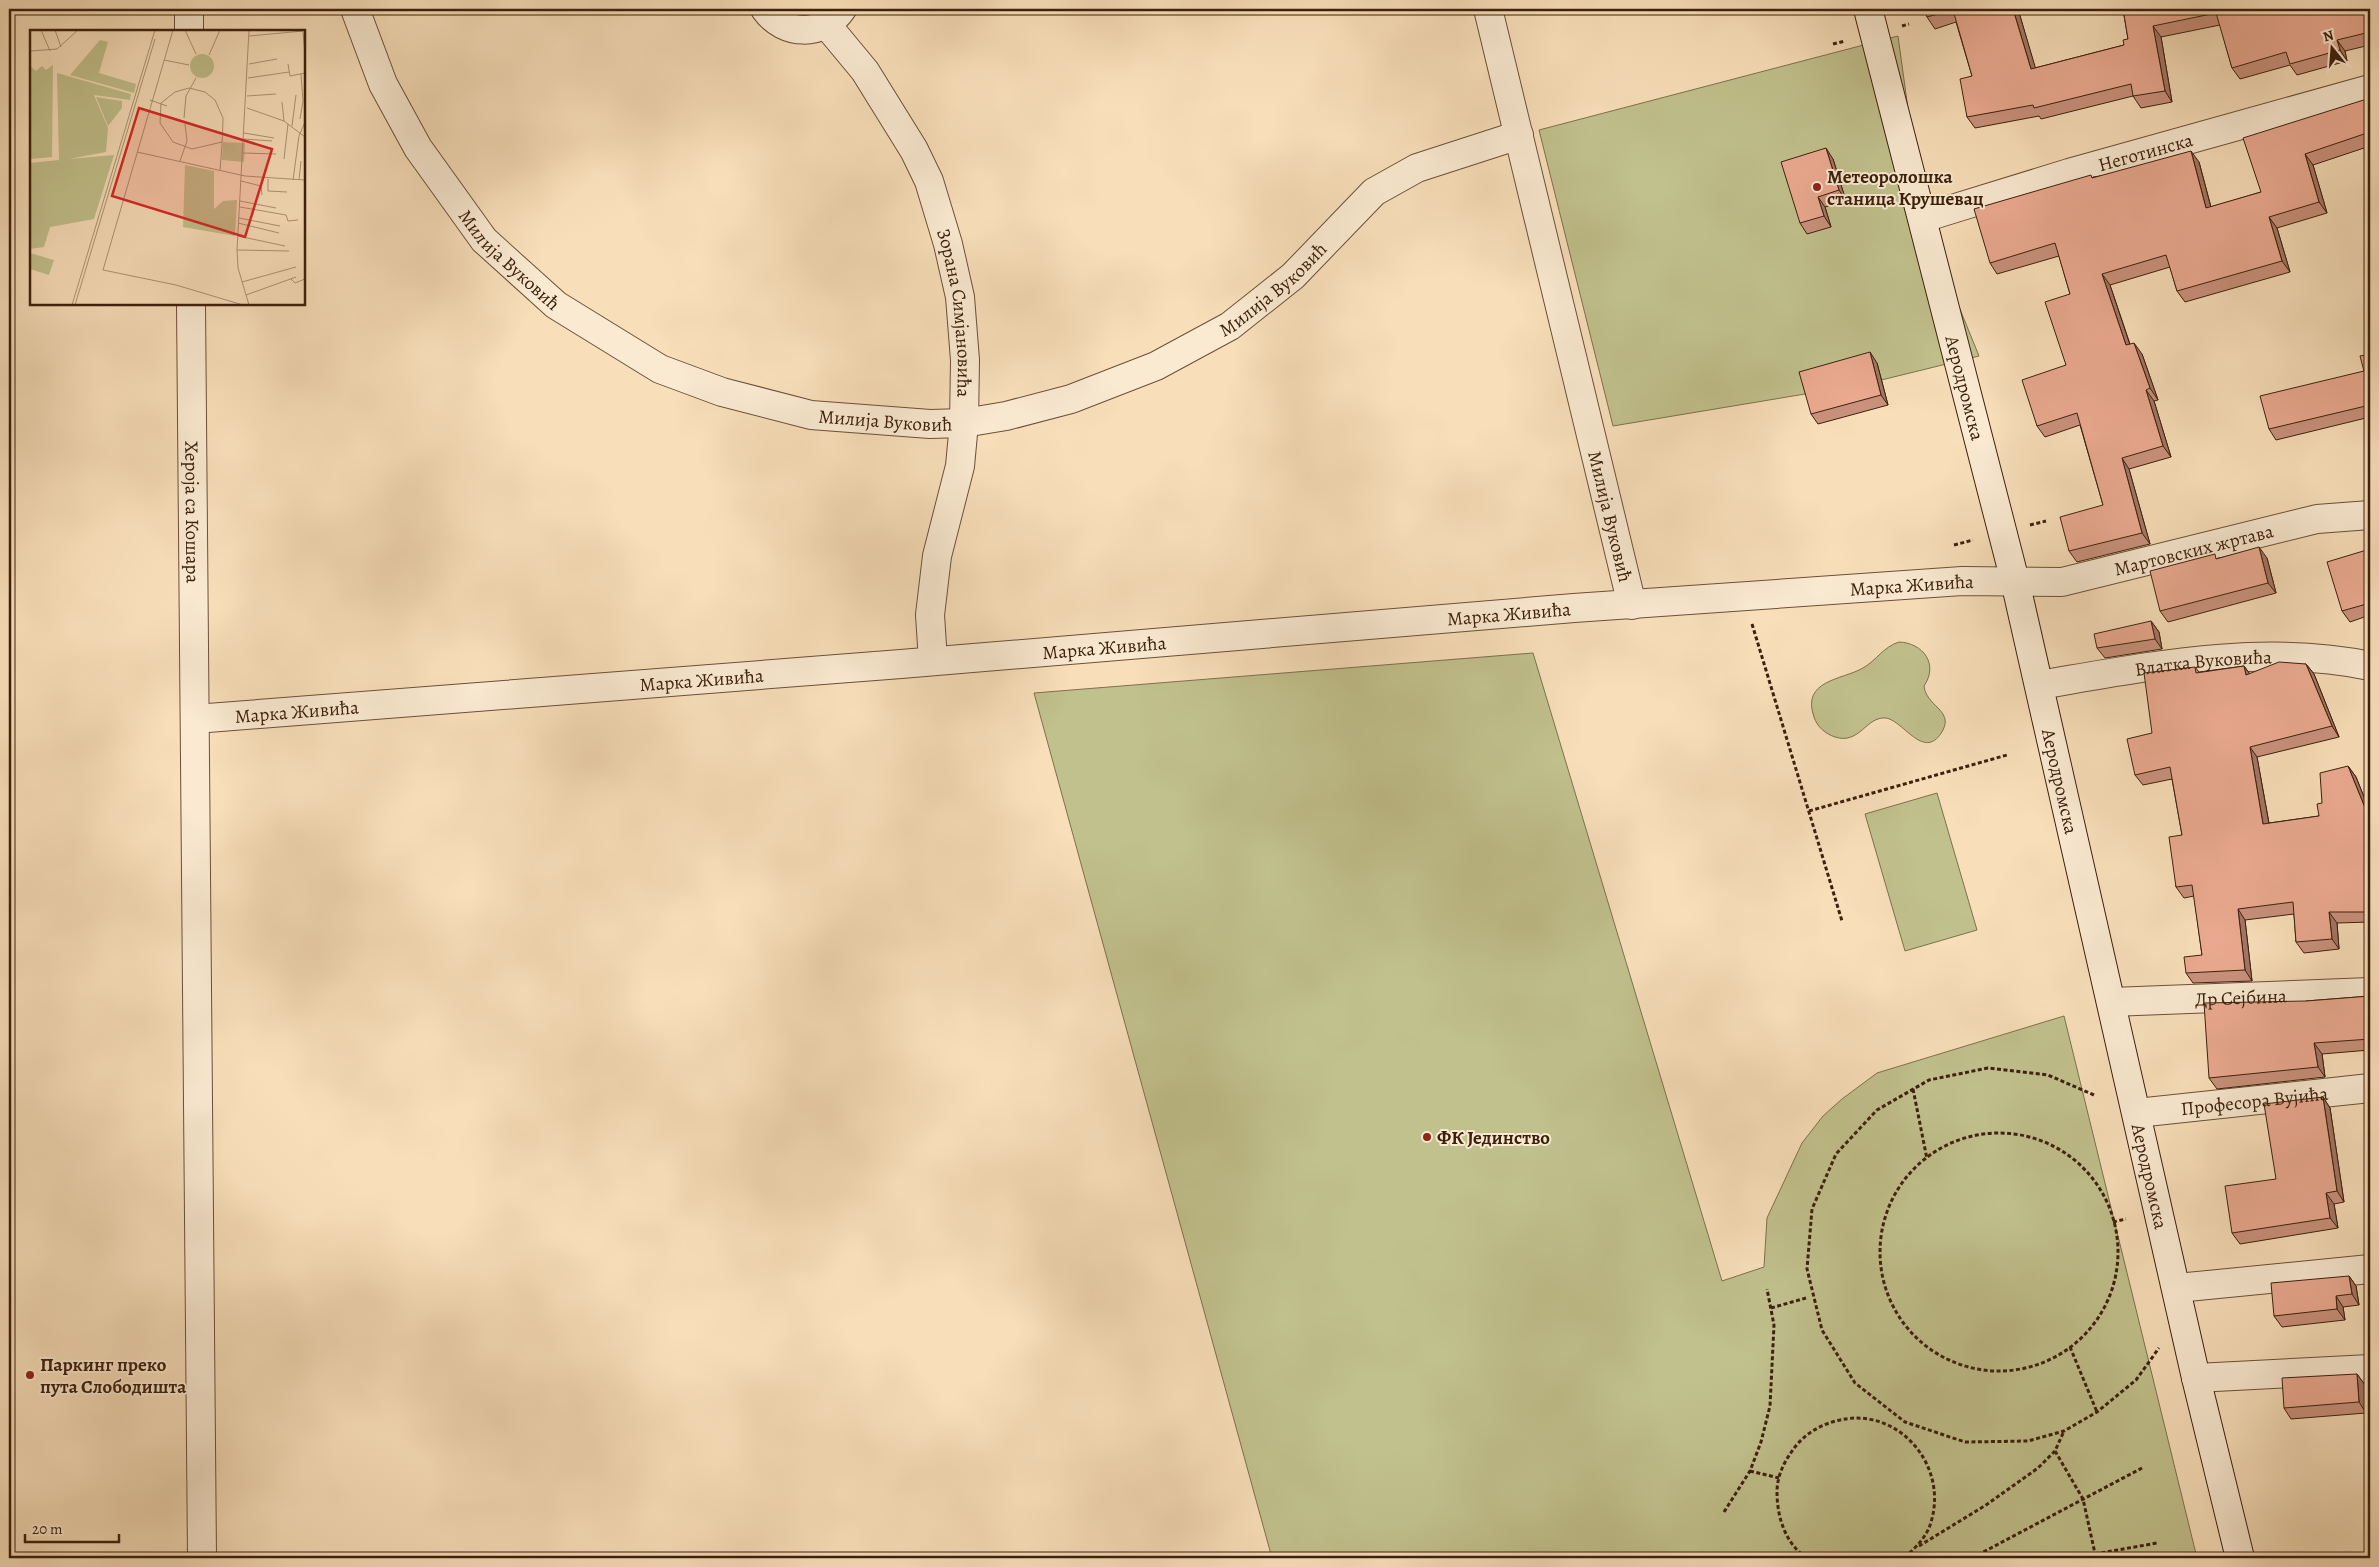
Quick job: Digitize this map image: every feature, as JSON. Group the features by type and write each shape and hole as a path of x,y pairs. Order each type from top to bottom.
{"street":[{"path":"188,9 189,30"},
{"name":"Милија Вуковић","path":"355,9 383,84 418,148 484,240 556,305 660,369 722,392 811,415 930,424 964,423 1006,416 1071,399 1156,366 1230,326 1293,276 1374,192 1417,168 1519,136"},
{"name":"Зорана Симјановића","path":"766,9 771,17 784,26 799,30 813,30 834,16 865,71 914,150 929,181 948,244 960,297 965,360 964,423 960,466 937,556 930,615 933,661"},
{"name":"Милија Вуковић","path":"1488,9 1632,606"},
{"name":"Аеродромска","path":"1868,9 2015,581 2196,1378 2240,1558"},
{"name":"Неготинска","path":"1922,218 2069,172 2370,89"},
{"name":"Хероја са Кошара","path":"191,305 202,1558"},
{"name":"Мартовских жртава","path":"2015,581 2062,582 2316,519 2370,514"},
{"name":"Марка Живића","path":"195,719 1574,608 1632,606 1962,581 2015,581"},
{"name":"Влатка Вуковића","path":"2039,685 2171,663 2283,655 2340,659 2370,666"},
{"name":"Др Сејбина","path":"2111,1002 2370,992"},
{"name":"Професора Вујића","path":"2136,1112 2370,1088"},
{"path":"2177,1288 2370,1270"},
{"path":"2196,1378 2370,1369"}],"path":[{"path":"1744,597 1842,920"},
{"path":"1809,810 2007,755"},
{"path":"2094,1095 2048,1075 1988,1068 1929,1080 1877,1110 1836,1154 1812,1210 1807,1269 1822,1330 1856,1383 1905,1422 1965,1442 2028,1441 2064,1431 2098,1412 2136,1380 2159,1347"},
{"path":"1913,1089 1927,1158"},
{"path":"1979,1134 2018,1134 2055,1147 2086,1170 2107,1202 2118,1239 2116,1277 2102,1313 2077,1342 2044,1363 2006,1371 1968,1368 1933,1352 1904,1326 1885,1290 1879,1249 1887,1209 1909,1174 1927,1158 1941,1148 1979,1134"},
{"path":"2113,1222 2126,1219"},
{"path":"1724,1512 1750,1471 1761,1442 1770,1406 1774,1325 1767,1289"},
{"path":"1771,1308 1806,1298"},
{"path":"2070,1347 2098,1412"},
{"path":"1806,1558 1800,1554 1785,1533 1777,1509 1777,1483 1786,1459 1801,1439 1823,1425 1848,1417 1875,1420 1899,1430 1919,1448 1931,1471 1935,1497 1931,1523 1918,1546"},
{"path":"1904,1558 1918,1546 1986,1505 2038,1468 2055,1450 2064,1431"},
{"path":"2055,1450 2083,1499 2096,1556 2157,1543"},
{"path":"1972,1558 2142,1468"},
{"path":"1750,1471 1780,1478"}],"green space":[{"path":"1898,36 1923,218 1979,356 1865,384 1613,426 1539,130"},
{"path":"1899,642 1915,646 1926,656 1929,663 1930,670 1924,686 1926,693 1945,718 1943,730 1936,739 1929,742 1922,741 1886,718 1873,721 1851,737 1835,737 1822,730 1815,721 1812,705 1813,695 1818,688 1863,668 1884,650"},
{"path":"1533,653 1722,1281 1764,1267 1767,1218 1802,1143 1823,1116 1842,1099 1877,1073 2064,1016 2197,1558 1272,1558 1034,693"},
{"path":"1937,793 1977,930 1905,951 1865,814"}],"building":[{"path":"1924,9 2013,9 2031,69 2124,45 2123,40 2128,39 2123,9 2370,9 2370,32 2337,40 2340,50 2290,64 2286,52 2232,68 2216,13 2153,26 2165,91 2133,96 2131,84 2034,108 2033,105 1967,117 1960,79 1972,76 1953,10 1927,17"},
{"path":"2370,98 2370,132 2305,154 2319,202 2269,217 2282,261 2177,291 2166,255 2102,274 2126,345 2134,343 2150,388 2146,390 2163,446 2122,458 2142,533 2069,551 2060,517 2103,505 2077,413 2037,426 2022,380 2066,365 2045,302 2070,294 2055,243 1990,263 1974,209 2091,175 2092,178 2191,151 2206,208 2261,192 2243,138"},
{"name":"Метеоролошка станица Крушевац","path":"1826,148 1839,190 1818,197 1824,216 1800,223 1781,162"},
{"path":"1870,352 1881,395 1811,414 1799,372"},
{"path":"2370,354 2370,405 2269,429 2260,396 2364,371 2360,356"},
{"path":"2259,547 2268,583 2160,611 2150,571 2215,554 2216,559"},
{"path":"2370,549 2370,603 2342,611 2327,562"},
{"path":"2151,621 2155,639 2097,648 2094,634"},
{"path":"2279,662 2306,664 2332,726 2250,747 2263,824 2319,816 2317,804 2322,803 2320,773 2348,766 2370,820 2370,912 2329,912 2332,939 2296,942 2293,902 2238,909 2245,970 2186,973 2184,957 2202,955 2192,885 2176,887 2169,837 2182,835 2170,767 2135,775 2127,739 2152,733 2144,673 2195,667 2196,673 2244,666 2246,675"},
{"path":"2370,996 2370,1039 2314,1043 2318,1067 2209,1078 2204,1003 2306,1001"},
{"path":"2323,1097 2337,1191 2326,1193 2330,1218 2232,1233 2225,1186 2276,1179 2264,1104"},
{"path":"2349,1276 2352,1294 2336,1296 2337,1309 2274,1316 2271,1283"},
{"path":"2357,1374 2359,1402 2284,1408 2282,1378"}],"place":[{"name":"Метеоролошка станица Крушевац","path":"1817,187"},
{"name":"ФК Јединство","path":"1427,1137"},
{"name":"Паркинг преко пута Слободишта","path":"30,1375"}]}
